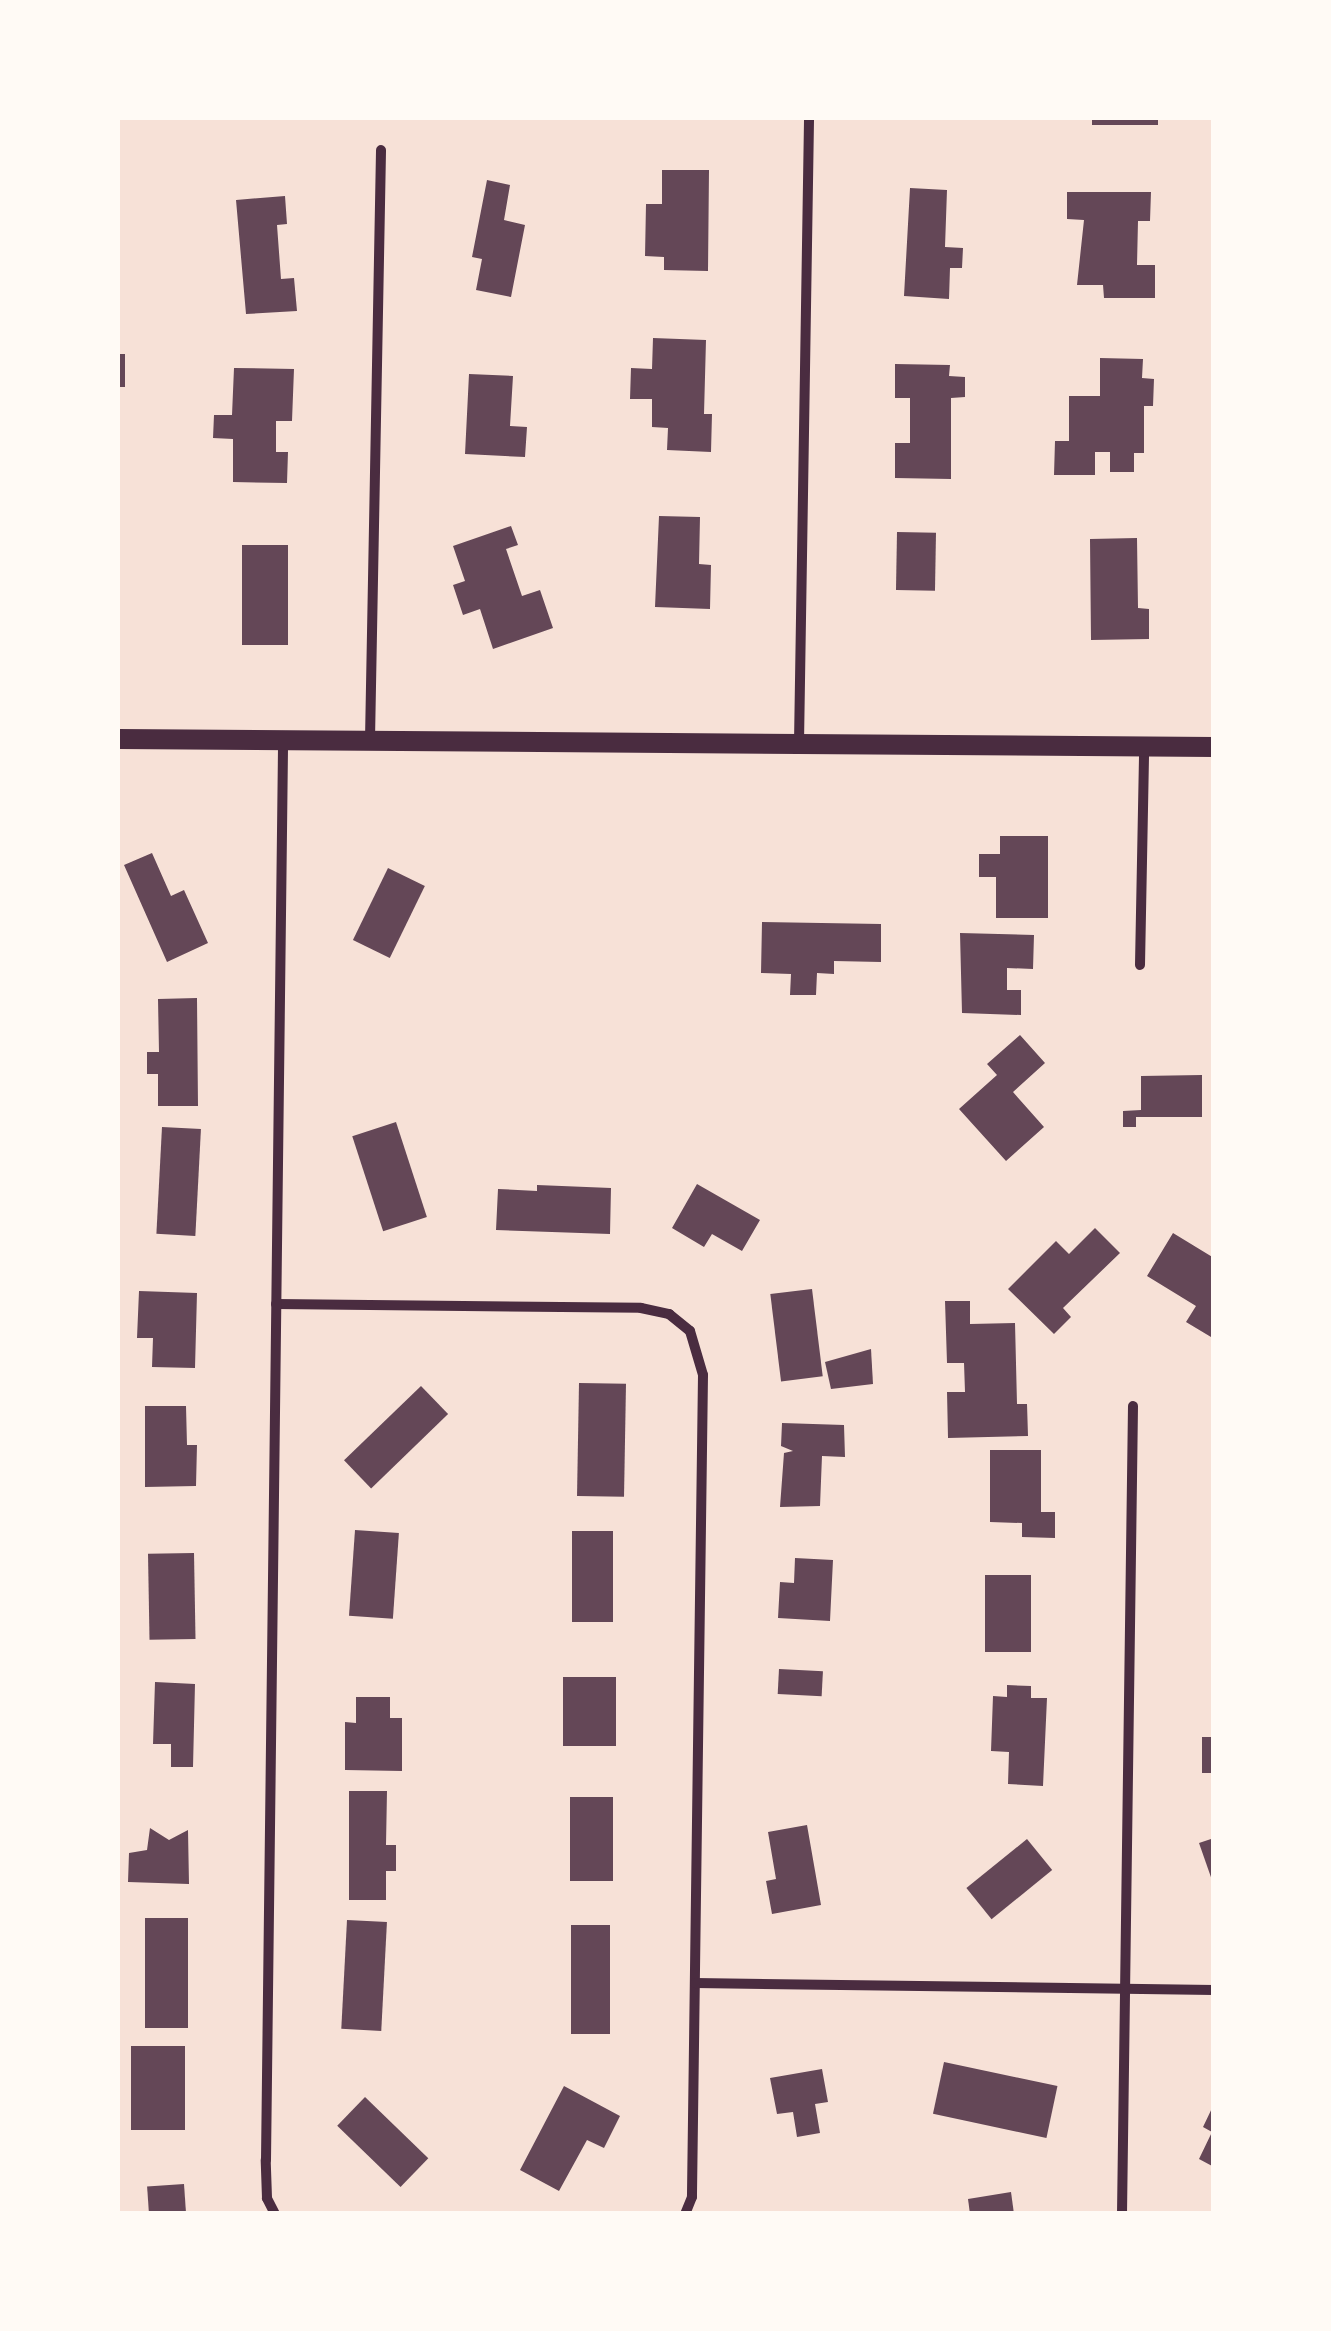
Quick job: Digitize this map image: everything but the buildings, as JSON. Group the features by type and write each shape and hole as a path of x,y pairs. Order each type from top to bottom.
{"main road":[{"path":"118,739 1214,747"}],"street":[{"path":"800,743 809,118"},
{"path":"370,740 381,150"},
{"path":"275,2214 267,2198 266,2160 284,738"},
{"path":"1140,965 1144,746"},
{"path":"276,1304 641,1308 668,1314 690,1331 704,1376 692,2197 685,2214"},
{"path":"1122,2214 1132,1406"},
{"path":"695,1983 1214,1990"}]}
